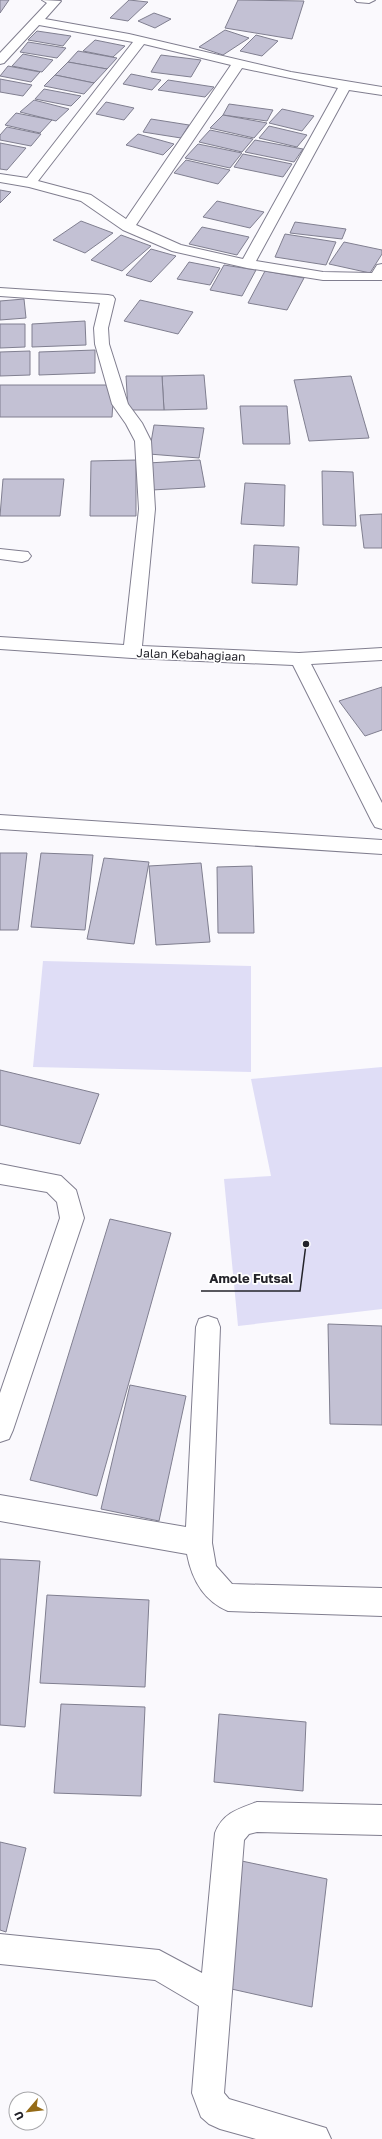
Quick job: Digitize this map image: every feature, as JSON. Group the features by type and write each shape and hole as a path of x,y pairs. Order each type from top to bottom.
{"street":[{"path":"2,54 37,21 53,0"},
{"path":"361,0 369,0"},
{"path":"37,21 141,40 238,64 345,86 382,91"},
{"path":"30,183 141,40"},
{"path":"128,227 238,64"},
{"path":"247,264 345,86"},
{"path":"0,178 30,183 86,198 128,227 177,248 247,264 323,276 380,274"},
{"path":"0,292 108,299 101,328 102,344 120,404 134,423 143,441 147,509 132,652"},
{"path":"0,554 22,556"},
{"name":"Jalan Kebahagiaan","path":"0,643 132,652 299,659 382,654"},
{"path":"299,659 382,822"},
{"path":"0,822 382,847"},
{"path":"0,1174 53,1183 68,1197 72,1218 0,1430"},
{"path":"208,1327 199,1543 201,1561 207,1577 216,1589 228,1597 382,1602"},
{"path":"0,1508 199,1543"},
{"path":"315,2139 220,2113 212,2106 208,2093 230,1833 240,1823 257,1817 382,1820"},
{"path":"0,1949 159,1965 215,1998"}],"shaded area":[{"path":"43,961 251,966 251,1072 33,1067"},
{"path":"382,1067 382,1309 238,1326 224,1179 271,1176 251,1079"}],"building":[{"path":"0,0 9,0 0,13"},
{"path":"129,0 148,2 128,21 110,18"},
{"path":"238,0 304,1 292,39 225,28"},
{"path":"154,13 171,19 155,28 138,21"},
{"path":"225,30 249,38 223,55 199,47"},
{"path":"37,31 71,36 63,46 28,40"},
{"path":"256,35 278,41 262,56 240,51"},
{"path":"95,40 125,46 113,57 83,51"},
{"path":"28,42 66,48 57,58 20,52"},
{"path":"78,51 117,58 107,69 68,62"},
{"path":"23,54 53,60 42,72 12,66"},
{"path":"161,55 201,60 191,77 151,72"},
{"path":"68,62 107,69 94,83 55,75"},
{"path":"8,66 40,72 31,82 0,76"},
{"path":"131,74 161,80 152,90 123,84"},
{"path":"55,75 94,83 84,94 44,86"},
{"path":"0,79 32,85 23,96 0,92"},
{"path":"168,80 214,87 205,97 158,90"},
{"path":"44,89 81,96 71,106 35,99"},
{"path":"34,100 69,109 56,121 20,112"},
{"path":"106,102 134,108 124,120 96,114"},
{"path":"229,104 273,110 267,121 223,115"},
{"path":"282,109 314,116 302,131 269,123"},
{"path":"16,113 52,120 40,133 5,125"},
{"path":"223,115 267,123 254,138 210,128"},
{"path":"151,119 189,125 181,138 143,132"},
{"path":"269,126 307,135 297,147 259,138"},
{"path":"7,127 41,134 31,146 0,140 0,135"},
{"path":"210,130 253,139 242,152 199,142"},
{"path":"138,134 174,144 163,155 126,145"},
{"path":"255,140 303,149 294,162 245,152"},
{"path":"0,143 26,148 7,170 0,169"},
{"path":"198,144 242,153 230,168 185,158"},
{"path":"243,154 292,164 283,177 234,167"},
{"path":"186,160 230,170 218,184 174,173"},
{"path":"0,190 11,192 0,203"},
{"path":"217,201 264,212 250,228 203,217"},
{"path":"81,221 113,233 85,253 53,240"},
{"path":"295,222 346,229 342,239 290,233"},
{"path":"202,227 249,237 237,255 189,244"},
{"path":"285,234 336,242 326,265 275,257"},
{"path":"121,235 151,246 122,271 91,260"},
{"path":"344,242 382,250 382,254 370,273 329,264"},
{"path":"151,249 176,256 151,282 126,275"},
{"path":"189,262 220,268 210,285 177,279"},
{"path":"224,265 256,270 242,296 210,290"},
{"path":"265,271 304,278 287,310 248,303"},
{"path":"24,299 26,318 0,320 0,301"},
{"path":"140,300 193,312 178,334 124,321"},
{"path":"85,321 86,345 32,347 32,324"},
{"path":"0,324 25,324 25,347 0,348"},
{"path":"95,350 95,373 39,375 39,352"},
{"path":"30,351 30,375 0,376 0,352"},
{"path":"204,375 207,409 164,410 162,376"},
{"path":"126,376 162,376 164,410 128,410"},
{"path":"351,376 369,438 309,441 294,380"},
{"path":"0,385 114,385 112,417 0,417"},
{"path":"240,406 287,406 290,444 243,444"},
{"path":"154,425 204,428 199,458 149,454"},
{"path":"136,460 136,516 90,516 91,461"},
{"path":"200,460 205,487 152,490 148,463"},
{"path":"322,471 353,472 356,526 323,525"},
{"path":"3,479 64,479 60,516 0,516"},
{"path":"245,483 285,485 284,526 241,524"},
{"path":"382,514 382,548 364,548 360,515"},
{"path":"254,545 299,547 297,585 252,583"},
{"path":"382,687 382,730 365,736 339,701"},
{"path":"0,853 27,853 18,930 0,930"},
{"path":"41,853 93,855 85,930 31,927"},
{"path":"104,858 149,862 134,944 87,939"},
{"path":"201,863 210,942 156,945 149,866"},
{"path":"252,866 254,933 218,933 217,867"},
{"path":"0,1070 99,1094 80,1144 0,1125"},
{"path":"110,1219 171,1233 97,1496 30,1480"},
{"path":"328,1324 382,1326 382,1425 330,1424"},
{"path":"130,1385 186,1396 159,1521 101,1509"},
{"path":"0,1559 40,1561 25,1727 0,1725"},
{"path":"47,1595 149,1600 145,1687 40,1683"},
{"path":"61,1704 145,1707 141,1796 54,1793"},
{"path":"219,1714 306,1722 303,1791 214,1782"},
{"path":"0,1842 26,1848 6,1932 0,1930"},
{"path":"237,1860 327,1879 312,2007 218,1986"}],"place":[{"name":"Amole Futsal","path":"306,1244"}]}
